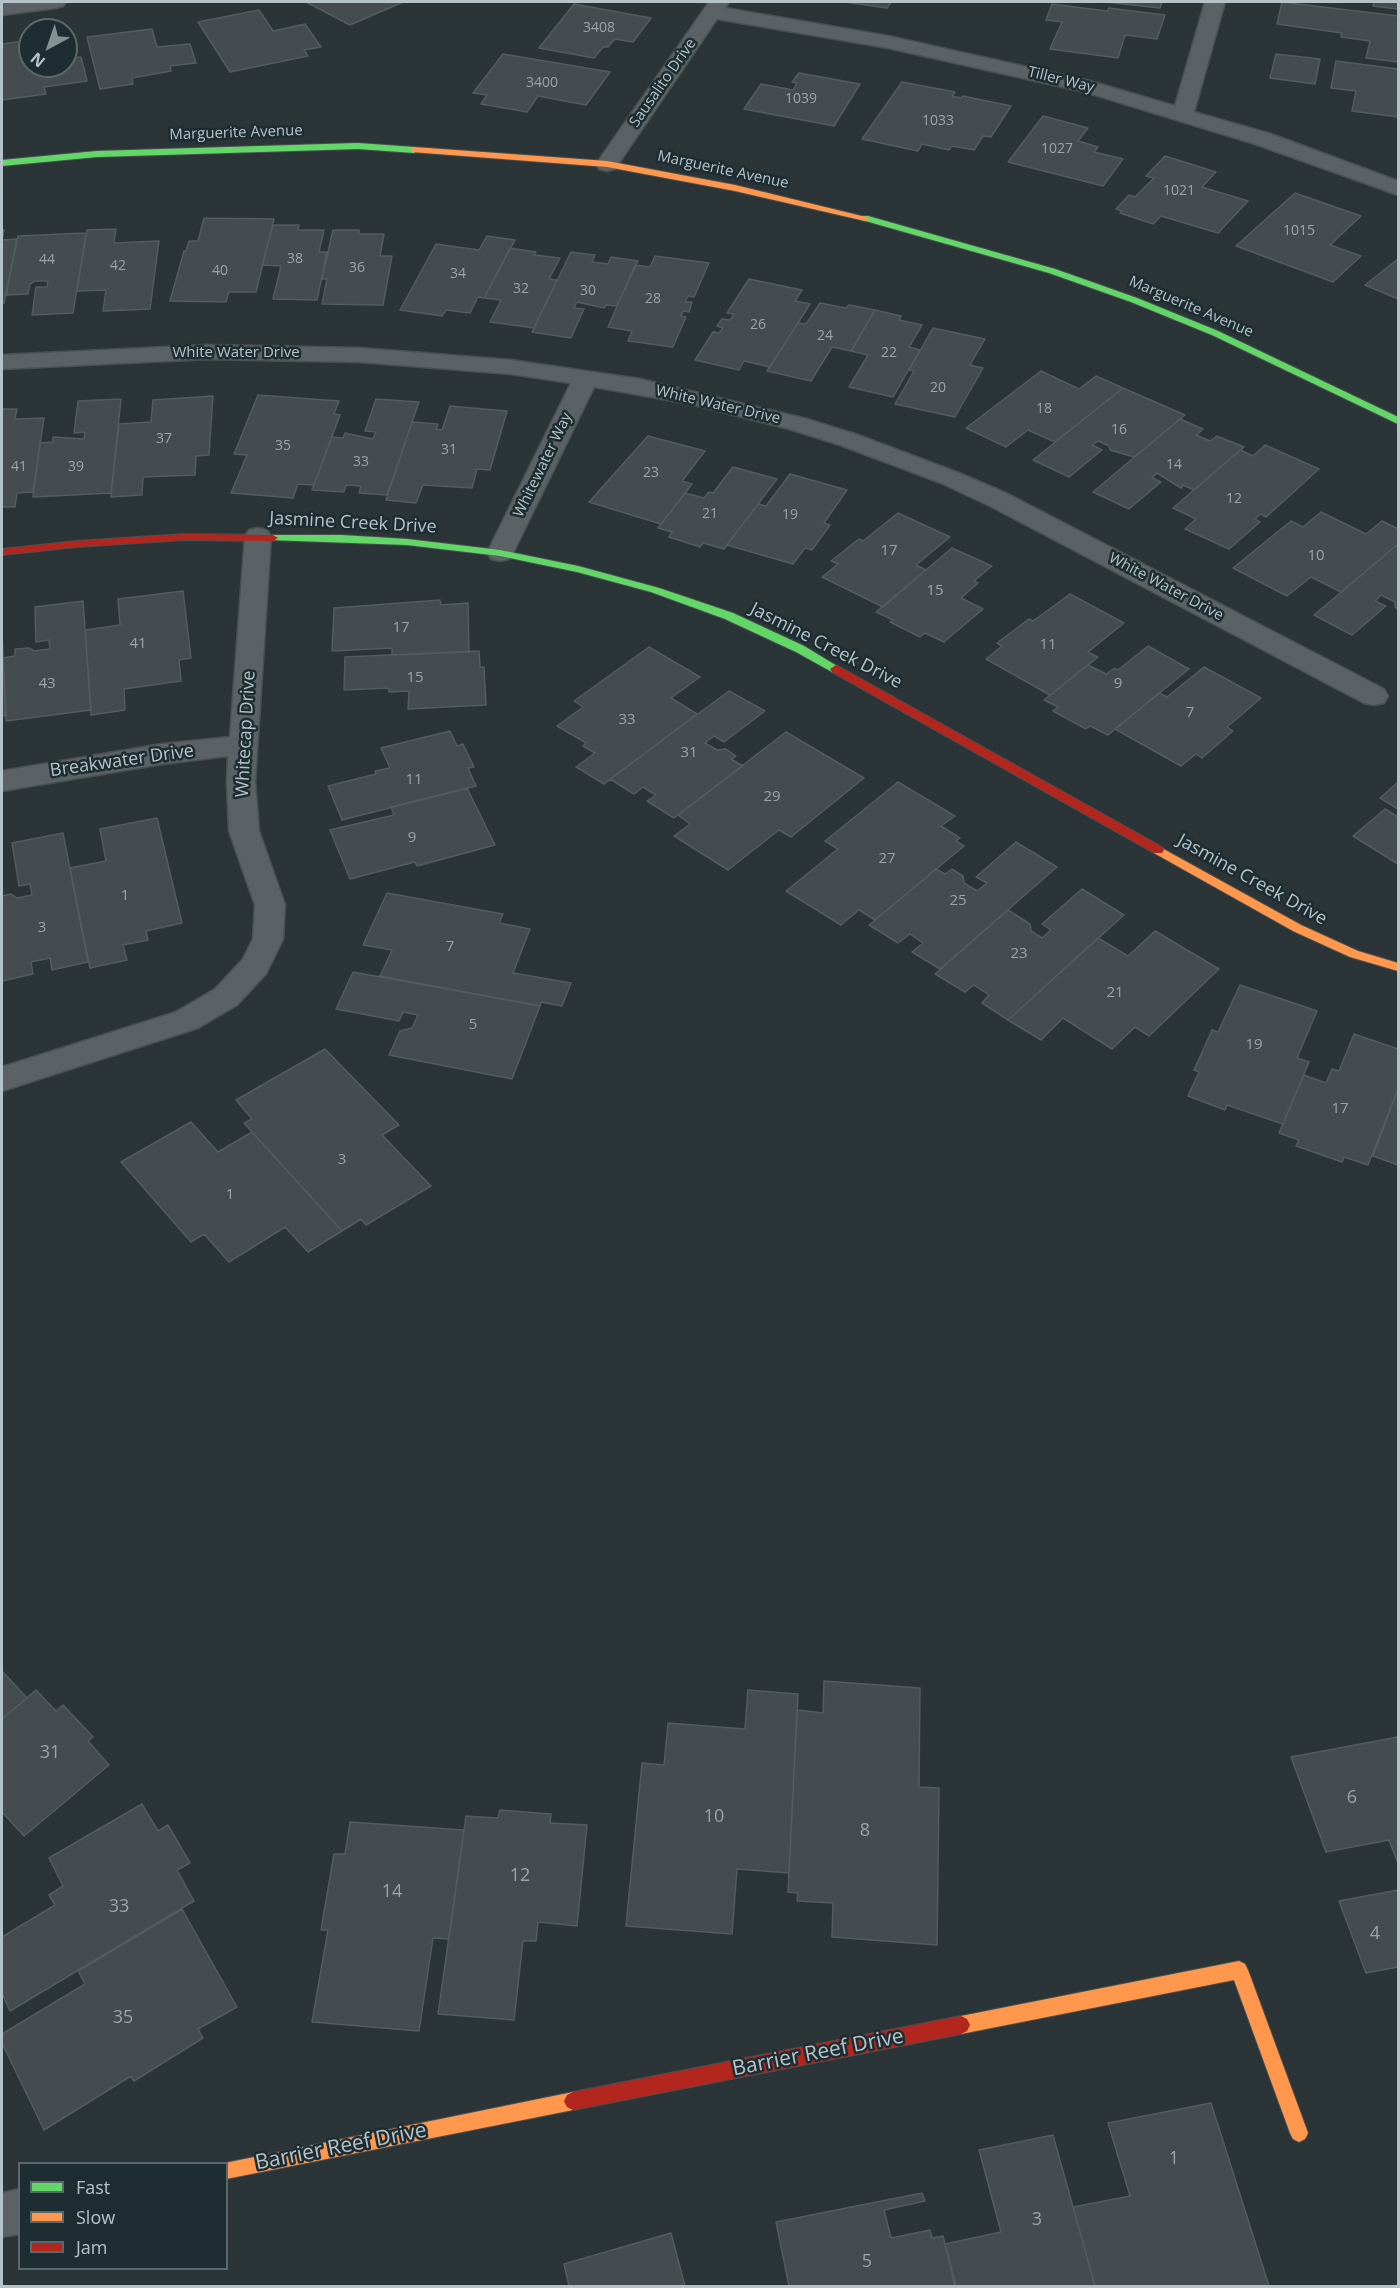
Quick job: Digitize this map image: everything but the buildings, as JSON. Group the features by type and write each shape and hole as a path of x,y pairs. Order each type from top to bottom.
{"street":[{"path":"2,9 56,2"},
{"path":"1184,114 1215,2"},
{"name":"Tiller Way","path":"716,7 962,57 1090,87 1279,144 1398,188"},
{"name":"Sausalito Drive","path":"607,164 716,7"},
{"name":"Marguerite Avenue","path":"2,163 97,154 358,146 607,164 735,188 885,223 1052,271 1134,300 1215,333 1398,421"},
{"name":"White Water Drive","path":"2,362 131,354 284,352 436,360 586,378 693,397 798,424 849,440 950,478 999,500 1374,696"},
{"name":"Whitewater Way","path":"500,553 586,378"},
{"name":"Jasmine Creek Drive","path":"2,552 76,544 184,537 258,536 407,542 500,553 578,569 655,590 729,616 800,649 1297,928 1354,954 1398,967"},
{"name":"Whitecap Drive","path":"2,1079 187,1020 226,997 255,966 268,939 270,905 244,831 241,782 258,536"},
{"name":"Breakwater Drive","path":"2,781 162,754 244,745"},
{"name":"Barrier Reef Drive","path":"228,2170 1239,1970 1299,2133"},
{"path":"2,2215 18,2211"}],"traffic: fast":[{"path":"2,163 97,154 358,146 414,150"},
{"path":"865,218 1052,271 1134,300 1215,333 1398,421"},
{"path":"273,538 341,538 407,542 500,553 578,569 655,590 729,616 800,649 836,669"}],"traffic: slow":[{"path":"414,150 607,164 735,188 865,218"},
{"path":"1158,850 1297,928 1354,954 1398,967"},
{"path":"961,2025 1239,1970 1299,2133"},
{"path":"228,2170 573,2101"}],"traffic: jam":[{"path":"2,552 76,544 184,537 273,538"},
{"path":"836,669 1158,850"},
{"path":"573,2101 961,2025"}]}
